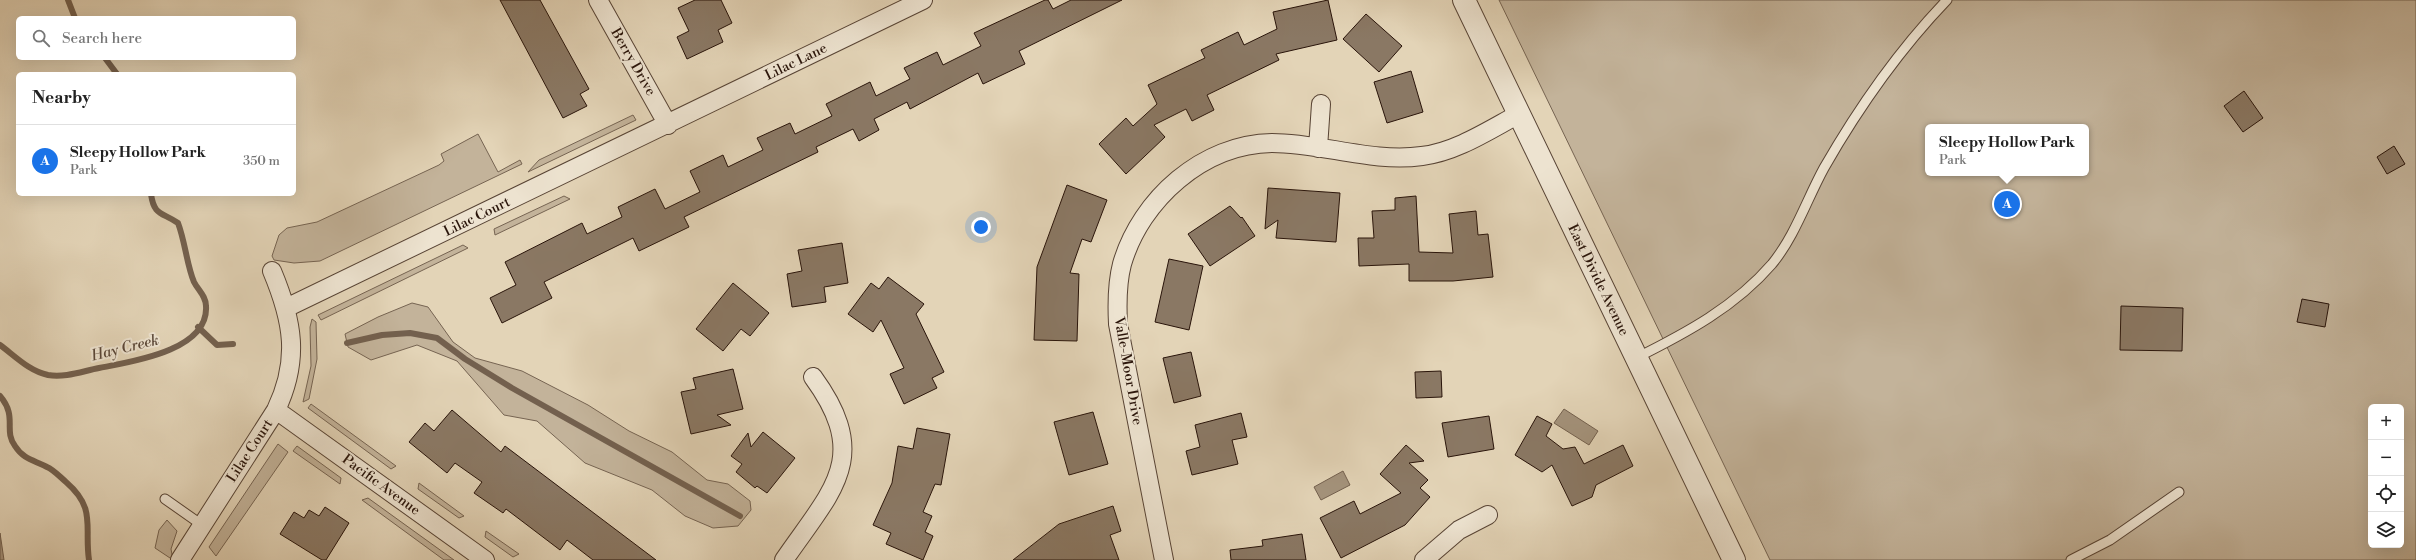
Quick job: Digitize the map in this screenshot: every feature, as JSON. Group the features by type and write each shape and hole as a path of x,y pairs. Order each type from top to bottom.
{"street":[{"name":"Berry Drive","path":"598,0 668,125"},
{"name":"Lilac Lane","path":"668,125 923,0"},
{"name":"East Divide Avenue","path":"1464,0 1734,560"},
{"path":"1318,148 1321,104"},
{"name":"Valle-Moor Drive","path":"1164,560 1118,324 1118,285 1129,245 1149,210 1162,194 1182,176 1208,160 1239,148 1256,144 1273,143 1387,157 1424,156 1458,146 1519,114"},
{"name":"Lilac Court","path":"286,308 668,125"},
{"name":"Lilac Court","path":"180,560 276,410 285,390 292,351 291,328 286,308 272,271"},
{"path":"784,560 829,494 838,476 844,456 843,438 837,416 813,377"},
{"name":"Pacific Avenue","path":"276,410 485,560"},
{"path":"1424,560 1459,530 1488,515"}],"lane":[{"path":"1636,359 1710,319 1750,286 1773,262 1860,109 1899,52 1947,0"},
{"path":"2070,560 2110,540 2180,492"},
{"path":"165,499 202,526"}],"shaded area":[{"path":"1499,0 2416,0 2416,560 1770,560"},
{"path":"633,115 636,120 528,172 539,160"},
{"path":"478,134 498,172 520,160 522,164 320,261 294,263 274,260 272,256 279,235 287,228 317,222 439,165 444,161 441,154"},
{"path":"564,196 570,199 495,235 494,229"},
{"path":"463,245 468,248 321,320 318,315"},
{"path":"412,303 428,307 453,342 475,358 522,371 588,405 629,431 672,452 707,480 728,484 750,501 751,510 738,526 713,528 685,516 652,490 585,463 537,421 504,415 457,361 417,345 371,360 348,347 345,334 378,317"},
{"path":"312,319 316,322 317,359 309,399 303,402 311,366 310,327"},
{"path":"311,404 396,466 391,469 308,408"},
{"path":"1564,409 1598,431 1589,445 1554,423"},
{"path":"278,444 288,452 216,556 209,547"},
{"path":"297,446 341,478 340,484 293,451"},
{"path":"1343,471 1350,485 1321,500 1314,487"},
{"path":"419,483 464,516 459,518 418,489"},
{"path":"368,498 454,560 444,560 362,500"},
{"path":"167,520 177,531 171,549 173,560 155,548 159,530"},
{"path":"486,531 519,554 513,557 485,537"},
{"path":"0,533 4,560 0,560"}],"building":[{"path":"500,0 540,0 589,89 580,94 587,106 563,118"},
{"path":"695,0 721,0 732,23 718,30 723,42 687,59 677,37 689,31 678,8"},
{"path":"1045,0 1048,0 1053,9 1071,0 1122,0 1019,51 1025,64 983,84 978,73 910,109 907,102 874,119 879,130 859,141 853,129 816,147 818,152 684,217 689,227 639,251 633,238 544,282 552,298 502,323 490,298 516,285 505,262 582,223 587,234 622,217 618,207 655,189 665,209 700,192 690,171 723,155 728,167 763,150 757,138 790,123 795,134 832,116 826,104 870,82 876,96 910,79 904,68 937,52 943,65 981,46 974,33"},
{"path":"1328,0 1337,40 1276,54 1279,60 1207,95 1214,110 1192,121 1186,109 1154,125 1165,137 1126,174 1099,144 1126,118 1133,126 1157,104 1148,85 1205,58 1201,50 1238,32 1244,45 1277,29 1273,12"},
{"path":"1366,14 1402,46 1379,72 1343,39"},
{"path":"1411,71 1423,112 1387,123 1374,82"},
{"path":"2244,91 2263,118 2243,132 2224,106"},
{"path":"2394,146 2405,164 2387,174 2377,157"},
{"path":"1067,185 1107,200 1091,242 1082,239 1070,273 1079,274 1077,341 1034,340 1037,267"},
{"path":"1268,188 1340,193 1336,242 1276,238 1278,220 1265,229"},
{"path":"1416,196 1419,252 1453,253 1449,214 1476,211 1478,235 1488,234 1493,277 1453,281 1409,281 1409,264 1359,266 1358,238 1374,238 1372,211 1395,210 1395,198"},
{"path":"1230,206 1241,218 1242,217 1255,236 1210,266 1188,234"},
{"path":"842,243 848,283 824,287 826,302 792,307 787,274 802,271 798,250"},
{"path":"1169,259 1203,266 1189,330 1155,322"},
{"path":"888,277 924,304 916,314 944,372 932,378 937,388 904,404 890,374 904,368 881,320 873,332 848,314 871,283 879,289"},
{"path":"733,283 769,313 750,336 741,329 723,351 696,329"},
{"path":"2302,299 2329,304 2325,327 2297,322"},
{"path":"2121,306 2183,308 2182,351 2120,350"},
{"path":"1191,352 1201,396 1174,403 1163,358"},
{"path":"733,369 743,409 717,415 731,425 691,434 681,392 696,389 693,378"},
{"path":"1441,371 1442,397 1416,398 1415,372"},
{"path":"452,410 501,452 505,446 656,560 593,560 567,540 560,550 506,509 503,513 474,493 482,482 455,463 447,473 409,442 425,423 434,431"},
{"path":"1093,412 1108,464 1069,475 1054,422"},
{"path":"1241,413 1247,437 1232,440 1238,464 1192,475 1186,451 1200,447 1195,425"},
{"path":"1489,416 1494,449 1448,457 1442,423"},
{"path":"1537,416 1552,424 1546,436 1563,449 1575,447 1584,464 1623,445 1633,466 1596,485 1592,497 1572,506 1552,465 1542,472 1515,455"},
{"path":"917,428 950,434 941,485 935,484 923,512 932,516 925,532 933,536 923,560 886,544 891,533 873,525 892,483 898,446 913,449"},
{"path":"763,432 795,458 767,493 757,486 755,488 736,472 742,464 731,456 748,433 751,447"},
{"path":"1406,445 1424,461 1409,463 1428,480 1420,488 1430,497 1405,525 1341,558 1320,518 1354,501 1360,514 1401,493 1380,474"},
{"path":"1113,506 1121,531 1110,535 1119,560 1013,560 1059,524"},
{"path":"325,507 349,523 326,560 322,560 280,534 294,512 304,518 309,510 319,516"},
{"path":"1302,534 1306,560 1231,560 1230,550 1263,546 1262,540"}],"waterway":[{"name":"Hay Creek","path":"68,0 74,16"},
{"name":"Hay Creek","path":"106,60 116,72"},
{"name":"Hay Creek","path":"0,345 22,363 35,370 48,375 61,376 147,358 182,344 195,334 204,321 206,302 202,293 194,282 178,223 157,210 154,206 151,196"},
{"path":"198,327 217,345 233,344"},
{"path":"347,343 382,335 410,333 437,338 465,359 512,388 740,516"},
{"path":"0,396 8,410 10,434 18,451 26,457 50,468 76,492 82,501 86,510 87,518 89,560"}],"place":[{"name":"Sleepy Hollow Park","path":"2007,204"}]}
